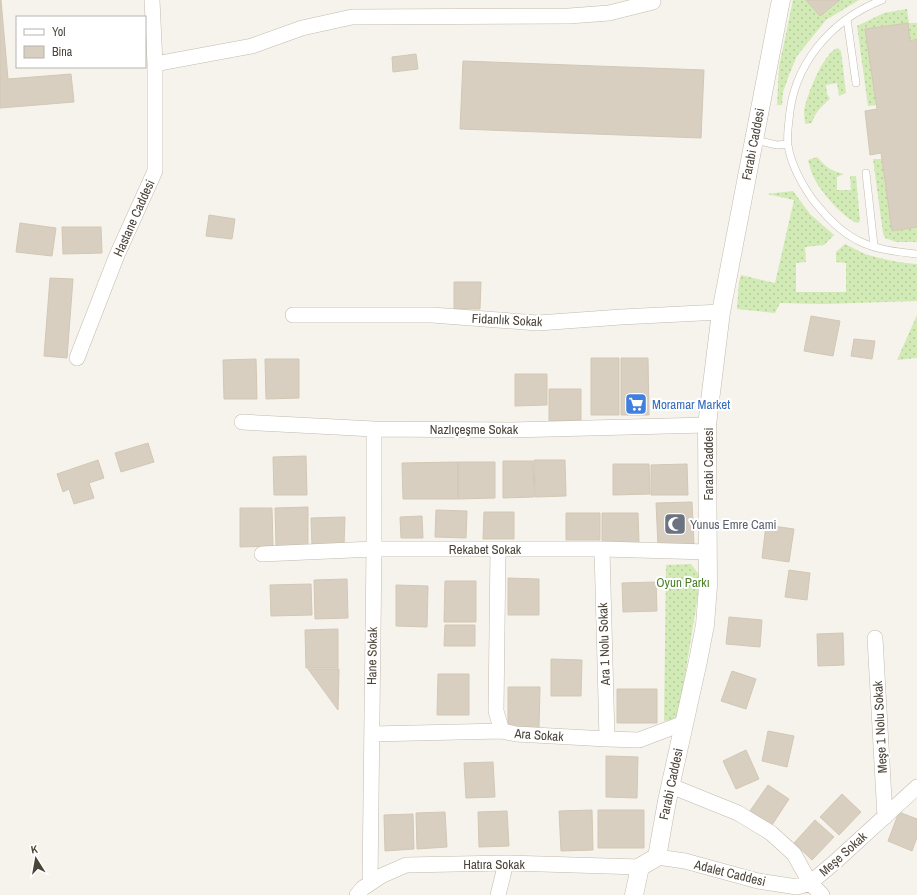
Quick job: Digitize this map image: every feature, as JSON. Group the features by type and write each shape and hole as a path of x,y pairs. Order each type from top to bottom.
{"street":[{"name":"Hastane Caddesi","path":"77,358 117,255 155,171 155,64 152,0"},
{"name":"Farabi Caddesi","path":"657,857 705,625 708,586 707,425 721,312 781,0"},
{"path":"155,64 252,46 302,28 352,17 569,16 608,13 657,1"},
{"name":"Fidanlık Sokak","path":"293,316 432,315 538,323 721,312"},
{"name":"Nazlıçeşme Sokak","path":"242,422 374,429 511,430 707,425"},
{"name":"Hane Sokak","path":"370,883 374,429"},
{"name":"Rekabet Sokak","path":"262,554 374,549 602,549 708,552"},
{"name":"Ara Sokak","path":"498,549 496,711 502,731 516,734 639,740 684,723"},
{"name":"Ara 1 Nolu Sokak","path":"602,549 607,739"},
{"name":"Meşe 1 Nolu Sokak","path":"875,638 885,817"},
{"path":"372,734 502,731"},
{"name":"Meşe Sokak","path":"671,786 738,813 771,834 794,854 810,883 917,787"},
{"path":"634,895 640,867 657,857"},
{"name":"Adalet Caddesi","path":"657,857 685,861 758,881 797,887 810,883"},
{"path":"498,895 506,863"},
{"name":"Hatıra Sokak","path":"357,895 363,888 381,876 406,865 506,863 640,867"},
{"path":"810,883 822,895"}],"lane":[{"path":"882,0 872,4 847,19 832,30 815,49 800,72 793,92 789,110 788,144 794,168 804,187 821,210 843,232 861,242 885,250 917,254"},
{"path":"847,19 856,83"},
{"path":"754,140 777,146 788,144"},
{"path":"866,173 874,246"}],"green space":[{"path":"793,0 859,0 826,20 797,56 783,92 782,105 777,105 779,67"},
{"path":"907,9 909,23 917,23 917,39 910,41 908,23 865,29 877,105 868,106 857,26 884,13"},
{"path":"838,48 841,51 846,93 839,96 837,83 826,85 827,94 830,99 817,112 812,123 805,124 805,104 816,75 827,57"},
{"path":"817,157 829,168 844,174 837,177 837,190 851,190 850,176 856,176 860,221 858,223 846,217 817,184 808,160"},
{"path":"873,159 882,159 892,231 917,227 917,242 896,242 885,238 883,233"},
{"path":"793,191 810,214 834,235 824,245 805,247 806,262 796,263 796,292 846,292 846,263 836,262 836,252 845,244 871,256 897,262 917,264 917,301 824,304 780,303 775,313 737,309 741,275 775,283 794,200 767,194"},
{"path":"917,315 917,358 897,360"},
{"name":"Oyun Parkı","path":"691,564 701,577 678,719 664,721 666,565"}],"building":[{"path":"0,0 8,79 71,74 74,102 0,108"},
{"path":"806,0 840,0 820,16"},
{"path":"908,23 910,41 917,39 917,227 892,231 881,153 870,155 865,111 877,109 865,29"},
{"path":"416,54 418,69 393,72 392,57"},
{"path":"463,61 704,70 701,138 460,129"},
{"path":"209,215 235,219 232,239 206,236"},
{"path":"20,223 56,228 52,256 16,252"},
{"path":"62,227 101,227 102,253 63,254"},
{"path":"50,278 73,279 67,358 44,356"},
{"path":"454,282 481,282 480,309 454,309"},
{"path":"811,316 840,321 833,356 804,351"},
{"path":"854,339 875,341 872,359 851,356"},
{"path":"591,358 619,358 619,415 591,415"},
{"path":"621,358 648,358 649,415 621,415"},
{"path":"256,359 257,399 224,399 223,360"},
{"path":"265,359 299,359 299,398 266,399"},
{"path":"515,374 547,374 547,405 515,406"},
{"path":"549,389 581,389 581,420 549,421"},
{"path":"148,443 154,462 121,472 115,453"},
{"path":"306,456 307,495 274,495 273,457"},
{"path":"98,460 104,478 89,483 94,498 74,504 69,489 63,492 57,474"},
{"path":"534,460 565,460 566,496 535,497"},
{"path":"503,461 533,461 534,497 503,498"},
{"path":"458,462 495,462 495,498 458,499"},
{"path":"458,462 458,499 403,499 402,463"},
{"path":"613,464 649,464 650,494 613,495"},
{"path":"687,464 688,495 651,495 651,465"},
{"name":"Yunus Emre Cami","path":"692,502 694,545 658,546 656,503"},
{"path":"308,507 308,546 276,546 275,508"},
{"path":"240,508 272,508 273,546 240,547"},
{"path":"436,510 467,511 466,538 435,537"},
{"path":"484,512 514,512 514,539 483,539"},
{"path":"566,513 600,513 600,540 566,540"},
{"path":"602,513 638,513 639,543 602,544"},
{"path":"422,516 423,538 401,538 400,517"},
{"path":"345,517 344,546 312,547 311,518"},
{"path":"766,525 794,529 789,562 762,558"},
{"path":"789,570 810,573 807,600 785,597"},
{"path":"508,578 539,579 539,615 508,615"},
{"path":"347,579 348,618 315,619 314,580"},
{"path":"445,581 476,581 476,622 444,622"},
{"path":"656,582 657,611 623,612 622,583"},
{"path":"311,584 312,615 271,616 270,585"},
{"path":"396,585 428,586 427,627 396,626"},
{"path":"729,617 762,620 760,647 726,644"},
{"path":"445,625 475,625 475,646 444,646"},
{"path":"338,629 338,668 306,668 305,630"},
{"path":"843,633 844,665 818,666 817,634"},
{"path":"551,659 582,660 581,696 551,696"},
{"path":"308,669 339,669 338,710"},
{"path":"732,671 756,679 746,709 721,701"},
{"path":"438,674 469,674 469,715 437,715"},
{"path":"508,687 540,687 539,728 508,728"},
{"path":"617,689 657,689 657,723 617,723"},
{"path":"768,731 794,736 787,767 762,761"},
{"path":"746,750 759,779 736,789 723,761"},
{"path":"606,756 638,757 637,798 606,797"},
{"path":"493,762 495,797 466,798 464,763"},
{"path":"768,785 789,799 772,825 750,811"},
{"path":"842,794 861,812 839,835 820,817"},
{"path":"592,810 593,850 561,851 559,811"},
{"path":"598,810 644,810 644,848 598,848"},
{"path":"507,811 509,846 479,847 478,812"},
{"path":"445,812 447,847 417,849 416,813"},
{"path":"899,812 917,819 917,837 912,851 888,841"},
{"path":"413,814 414,849 385,851 384,815"},
{"path":"815,820 834,837 812,860 794,843"}],"place":[{"name":"Moramar Market","path":"636,404"},
{"name":"Yunus Emre Cami","path":"675,524"}]}
